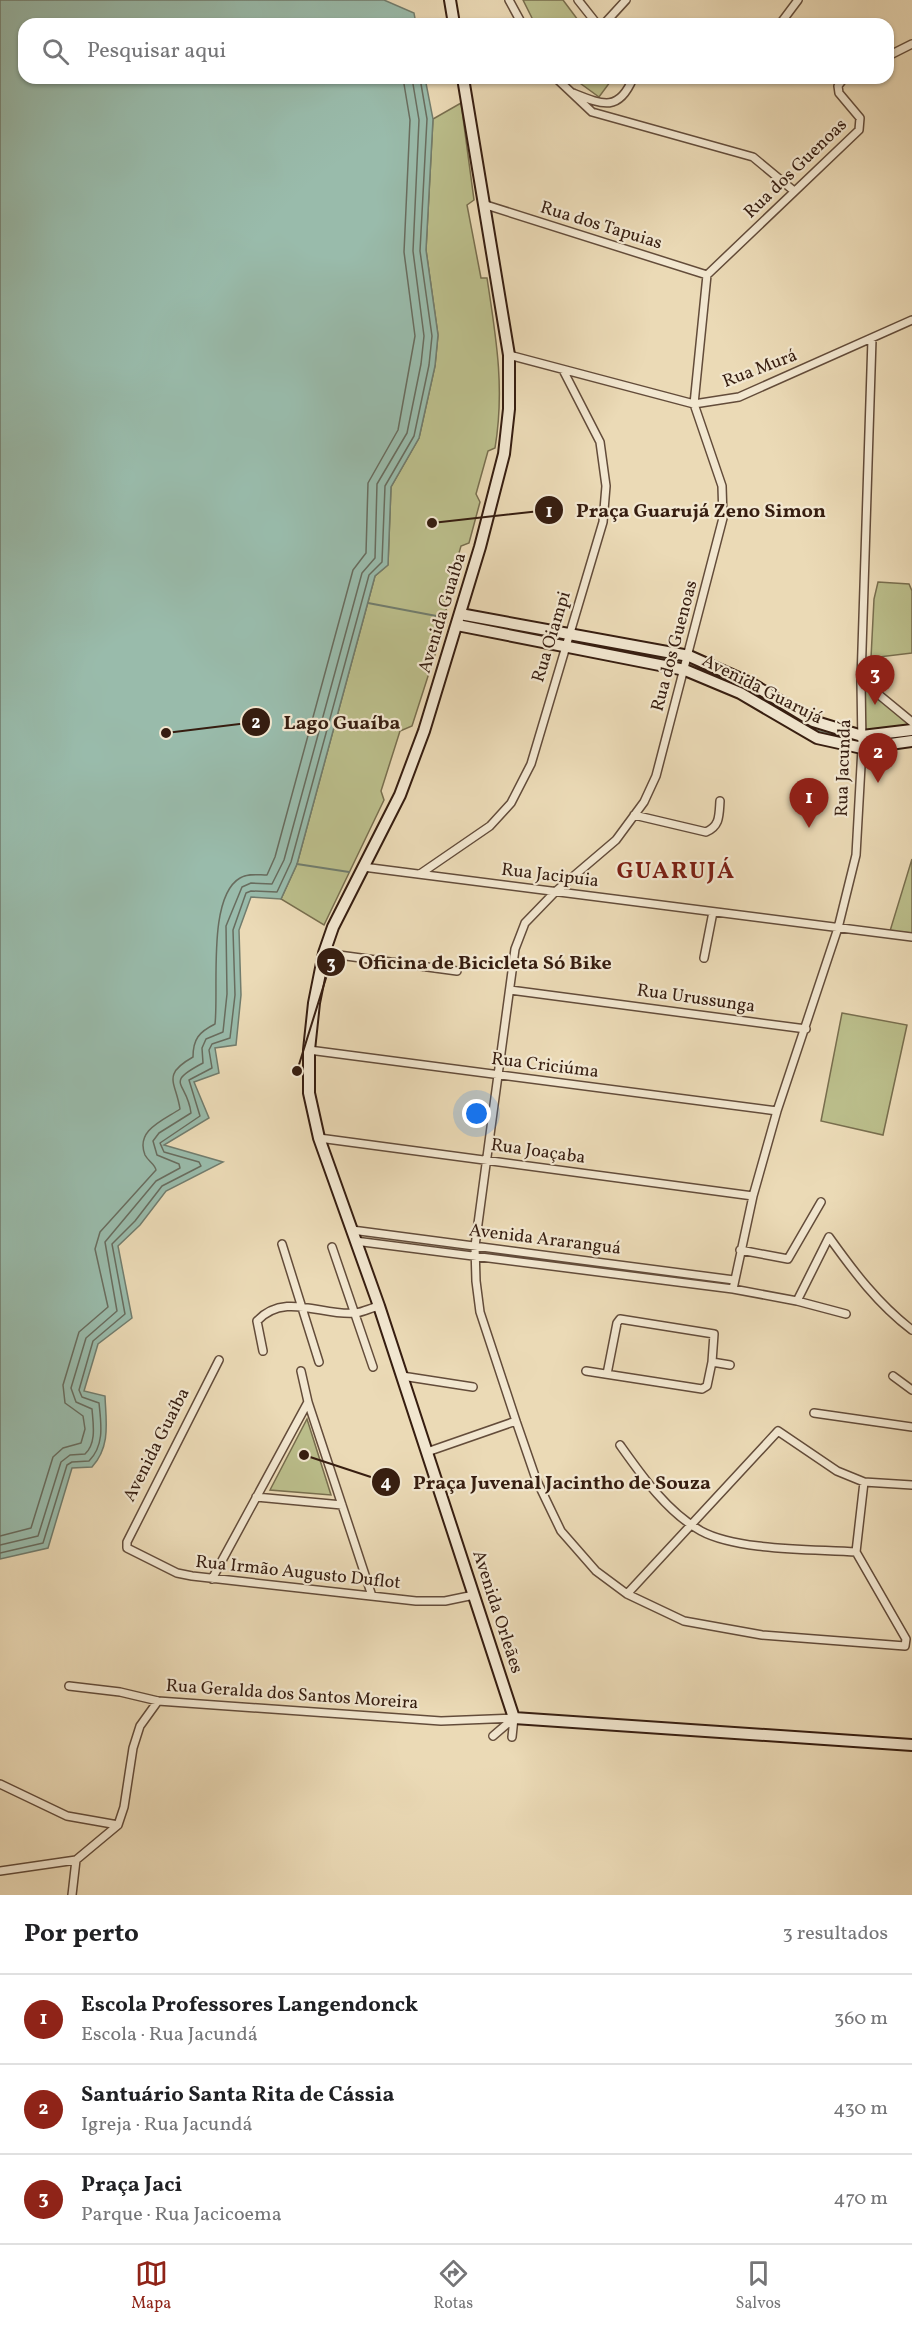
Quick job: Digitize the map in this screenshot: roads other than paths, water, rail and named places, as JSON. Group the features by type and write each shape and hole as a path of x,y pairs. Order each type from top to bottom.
{"street":[{"path":"450,0 453,18"},
{"path":"509,0 519,18"},
{"path":"578,0 592,18"},
{"path":"610,18 626,0"},
{"path":"784,18 798,0"},
{"path":"894,53 912,44"},
{"name":"Avenida Guaíba","path":"319,1138 309,1093 309,1050 314,1003 324,953 363,867 400,795 424,731 458,620 504,454 509,409 508,355 486,205 464,84"},
{"path":"561,84 592,112 753,157 795,191"},
{"path":"567,92 595,102 615,102 626,95 631,84"},
{"name":"Rua dos Guenoas","path":"839,84 837,86 839,93 860,118 860,127 707,275 694,404 722,486 723,518 656,776 634,815 616,840 555,892 525,922 514,949 475,1255 480,1312 536,1479 561,1531 596,1571 627,1594 684,1621 762,1635 902,1647 906,1644 906,1639 856,1552"},
{"name":"Rua dos Tapuias","path":"486,205 707,275"},
{"name":"Rua Murá","path":"508,355 694,404 739,397 912,320"},
{"name":"Rua Jacundá","path":"733,1289 753,1196 777,1111 838,928 856,855 862,748 861,680 872,339"},
{"name":"Rua Oiampi","path":"420,874 490,826 512,803 531,764 564,646 603,522 606,486 600,442 562,370"},
{"name":"Avenida Guarujá","path":"458,620 568,634 689,656 752,684 813,722 862,736 912,730"},
{"name":"Avenida Guarujá","path":"458,620 564,646 685,670 740,693 817,738 862,748 912,741"},
{"path":"861,680 912,722"},
{"path":"634,815 706,832 715,828 718,822 720,801"},
{"name":"Rua Jacipuia","path":"363,867 912,938"},
{"path":"704,958 712,912"},
{"path":"324,953 457,970"},
{"name":"Rua Urussunga","path":"510,990 806,1029"},
{"name":"Rua Criciúma","path":"309,1050 777,1111"},
{"name":"Rua Joaçaba","path":"319,1138 753,1196"},
{"name":"Avenida Orleães","path":"319,1138 379,1306 514,1718"},
{"path":"740,1250 788,1259 821,1202"},
{"name":"Avenida Araranguá","path":"353,1235 476,1246 734,1280"},
{"name":"Avenida Araranguá","path":"353,1235 475,1255 733,1289 797,1301 846,1314"},
{"path":"797,1301 829,1237 862,1283 890,1313 912,1330"},
{"path":"282,1244 319,1362"},
{"path":"332,1247 373,1367"},
{"path":"586,1270 587,1260"},
{"path":"648,1277 649,1269"},
{"path":"263,1351 256,1325 259,1318 279,1307 301,1306 355,1313 379,1306"},
{"path":"586,1371 702,1389 707,1386 714,1334 620,1319 617,1323 607,1374"},
{"name":"Avenida Guaíba","path":"126,1546 219,1360"},
{"path":"712,1362 730,1365"},
{"path":"301,1371 308,1402 372,1596"},
{"path":"402,1376 473,1387"},
{"path":"893,1376 912,1390"},
{"path":"212,1579 308,1402"},
{"path":"814,1413 912,1426"},
{"path":"427,1452 516,1421"},
{"path":"627,1594 778,1431 837,1471 864,1482 912,1485"},
{"path":"620,1444 670,1508 691,1525 723,1539 760,1545 856,1552 864,1482"},
{"path":"256,1497 342,1505"},
{"name":"Rua Irmão Augusto Duflot","path":"126,1546 177,1573 212,1579 372,1596 445,1601 474,1595"},
{"name":"Rua Geralda dos Santos Moreira","path":"69,1686 120,1692 158,1701 441,1721 514,1718"},
{"path":"0,1871 76,1860 118,1825 124,1807 136,1737 140,1726 158,1701"},
{"path":"512,1737 514,1718"},
{"path":"494,1736 514,1718 912,1745"},
{"path":"0,1784 67,1816 118,1825"},
{"path":"72,1895 76,1860"}],"water":[{"path":"0,0 384,0 414,13 415,18 18,18 18,84 426,84 433,119 426,250 438,335 435,366 419,438 391,487 388,565 375,576 297,864 281,899 251,897 239,930 241,995 236,1045 215,1048 219,1073 194,1082 209,1118 164,1145 223,1162 166,1191 140,1225 118,1246 132,1318 98,1344 84,1391 105,1396 106,1433 102,1451 92,1467 72,1468 48,1548 0,1559"}],"waterway":[{"path":"368,603 447,618"},
{"path":"473,622 560,638"},
{"path":"576,641 680,661"},
{"path":"696,666 747,689 815,730 852,740"},
{"path":"297,864 349,872"}],"place":[{"name":"Praça Guarujá Zeno Simon","path":"432,523"},
{"name":"Praça Jaci","path":"875,705"},
{"name":"Lago Guaíba","path":"166,733"},
{"name":"Santuário Santa Rita de Cássia","path":"878,783"},
{"name":"Escola Professores Langendonck","path":"809,828"},
{"name":"Oficina de Bicicleta Só Bike","path":"297,1071"},
{"name":"Praça Juvenal Jacintho de Souza","path":"304,1455"}],"district":[{"name":"GUARUJÁ","path":"676,872"}]}
